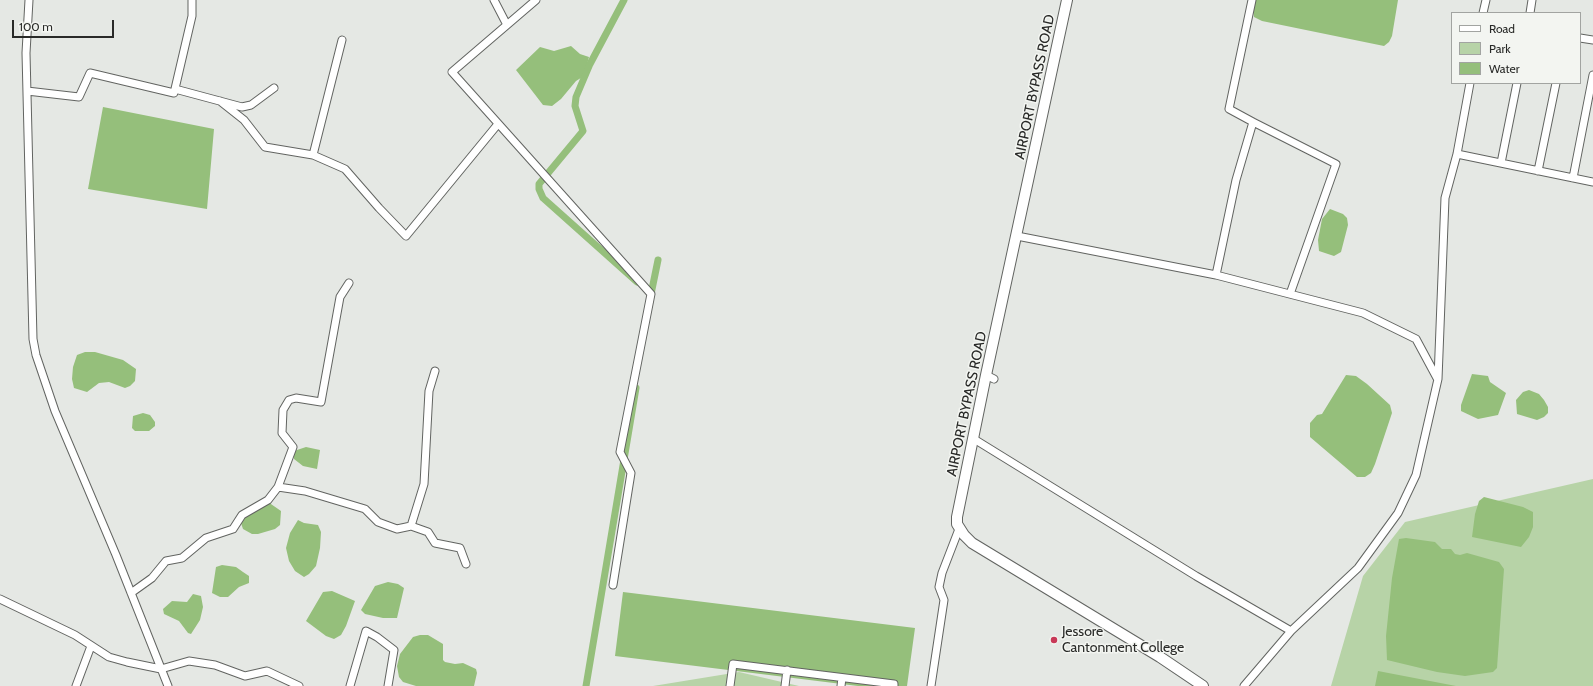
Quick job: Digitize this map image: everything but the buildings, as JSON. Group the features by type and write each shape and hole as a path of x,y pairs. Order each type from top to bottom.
{"street":[{"path":"28,0 26,53 33,339 36,356 55,411 168,686"},
{"path":"27,91 79,97 90,73 174,93 192,13 192,0"},
{"path":"494,0 507,25"},
{"path":"536,0 452,72 651,294 620,452 631,474 614,585"},
{"name":"AIRPORT BYPASS ROAD","path":"959,529 957,517 974,439 990,377 1067,0"},
{"path":"1252,0 1229,109 1336,164 1290,294"},
{"path":"1483,12 1486,0"},
{"path":"1530,12 1532,0"},
{"path":"1581,38 1593,40"},
{"path":"313,155 342,40"},
{"path":"1573,178 1593,75"},
{"path":"1244,686 1291,631 1358,568 1398,513 1416,475 1438,379 1445,198 1457,154 1470,84"},
{"path":"1501,163 1517,84"},
{"path":"1538,171 1556,84"},
{"path":"175,89 242,107 251,105 274,88"},
{"path":"220,101 244,120 265,147 313,155 345,169 378,208 406,236 498,124"},
{"path":"1216,275 1236,180 1253,122"},
{"path":"1457,154 1593,182"},
{"path":"1018,236 1216,275 1363,313 1416,339 1438,379"},
{"path":"131,594 152,578 166,561 182,558 206,538 233,529 242,515 268,500 278,487 293,447 282,433 283,410 289,400 296,398 321,402 340,297 349,283"},
{"path":"411,526 424,484 429,391 435,370"},
{"path":"974,439 1196,576 1291,631"},
{"path":"278,487 305,491 365,509 378,522 397,529 411,526 428,532 435,543 460,548 466,564"},
{"path":"930,686 944,600 939,587 942,573 959,529 972,542 1160,657 1203,686"},
{"path":"0,599 26,610 109,657 142,666 161,669 189,661 215,665 246,676 267,671 299,686"},
{"path":"350,686 366,631 378,637 394,650 388,686"},
{"path":"76,686 92,646"},
{"path":"730,686 733,664 894,684 894,686"},
{"path":"785,686 787,670"},
{"path":"841,686 842,678"}],"green space":[{"path":"1593,479 1593,686 1331,686 1363,576 1405,522"},
{"path":"739,672 799,686 653,686"}],"water":[{"path":"1255,0 1398,0 1392,36 1389,42 1384,46 1262,21 1254,17 1253,9"},
{"path":"571,46 580,54 589,57 584,76 576,81 561,99 552,106 543,105 516,70 540,47 554,51"},
{"path":"103,107 214,129 207,209 88,189"},
{"path":"1330,209 1343,214 1347,218 1348,225 1341,252 1334,256 1319,251 1318,240 1322,219"},
{"path":"85,352 95,352 123,360 136,369 135,381 130,386 125,388 109,382 99,383 87,392 74,388 72,379 73,367 77,355"},
{"path":"1472,374 1488,376 1490,382 1506,393 1498,415 1478,419 1461,411 1461,405"},
{"path":"1346,375 1356,376 1367,384 1390,405 1392,413 1375,464 1371,473 1365,477 1357,477 1310,437 1310,423 1317,415 1322,414"},
{"path":"1529,390 1539,394 1548,407 1548,413 1544,417 1537,420 1517,414 1516,400 1523,392"},
{"path":"143,413 150,415 155,422 155,426 149,431 135,431 132,428 133,416"},
{"path":"306,447 320,450 317,469 303,466 294,459 294,451"},
{"path":"1484,497 1523,507 1533,512 1533,527 1529,537 1521,547 1472,537 1475,514 1479,501"},
{"path":"268,502 281,511 280,525 275,529 258,534 252,534 243,529 241,523 245,517"},
{"path":"298,520 304,523 318,525 321,532 320,548 316,566 304,577 295,571 289,561 286,548 290,533"},
{"path":"1406,538 1435,542 1442,549 1451,549 1455,554 1460,555 1467,553 1499,562 1504,569 1497,668 1493,672 1465,676 1437,672 1387,660 1386,636 1392,578 1399,539"},
{"path":"222,565 236,567 249,576 249,583 239,587 228,597 220,597 212,593 216,567"},
{"path":"388,582 398,584 404,588 397,618 383,618 365,614 361,610 375,586"},
{"path":"332,591 355,601 346,626 341,635 334,639 326,636 306,621 323,592"},
{"path":"623,592 915,628 907,686 858,686 615,656"},
{"path":"193,594 201,596 203,607 200,620 191,634 188,633 179,621 164,614 163,609 172,601 187,602"},
{"path":"428,635 443,644 443,660 445,662 455,664 463,663 476,669 477,673 474,686 416,686 403,682 399,677 397,666 400,654 413,637"},
{"path":"1378,671 1456,686 1375,686"}],"waterway":[{"path":"624,0 590,64 576,97 575,106 583,131 539,184 539,189 543,198 637,282"},
{"path":"650,299 658,260"},
{"path":"586,686 636,388"}],"place":[{"name":"Jessore Cantonment College","path":"1054,640"}]}
